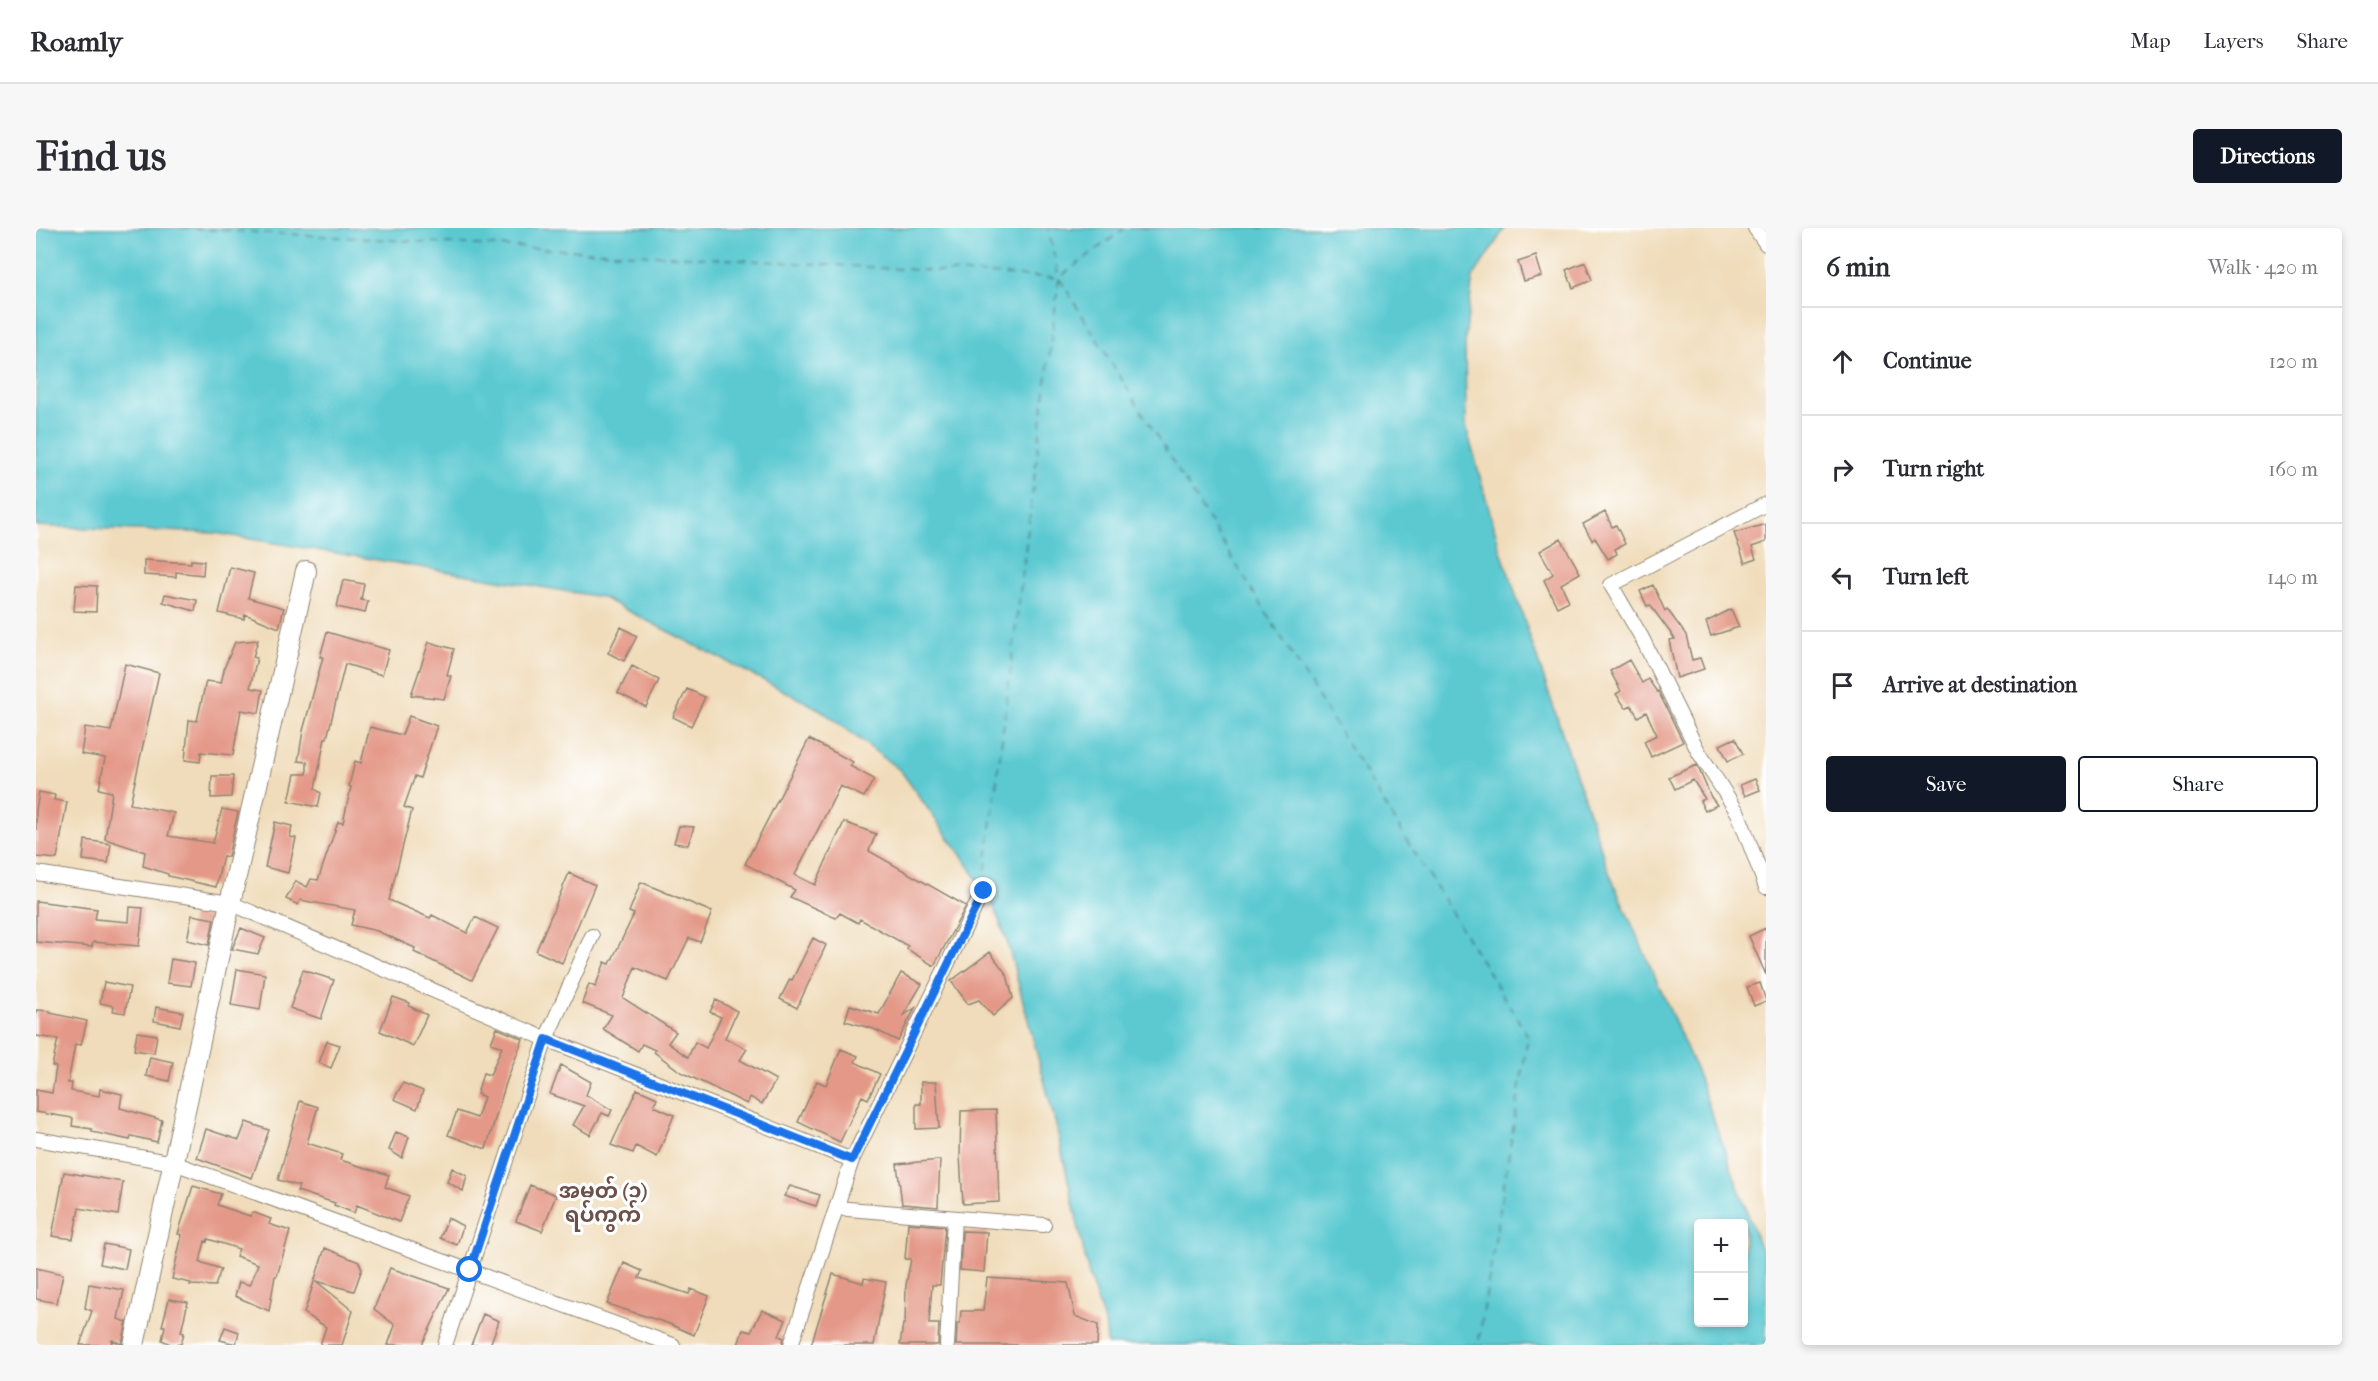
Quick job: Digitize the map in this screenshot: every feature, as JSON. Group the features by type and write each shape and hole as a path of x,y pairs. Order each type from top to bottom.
{"street":[{"path":"1755,228 1766,244"},
{"path":"1766,504 1611,585 1642,638 1698,751 1738,813 1766,887"},
{"path":"134,1345 230,903 306,571"},
{"path":"36,873 230,903 546,1039 852,1160"},
{"path":"791,1345 852,1160 984,891"},
{"path":"445,1345 546,1039 592,936"},
{"path":"36,1139 174,1163 673,1345"},
{"path":"836,1208 1044,1225"},
{"path":"946,1345 954,1218"}],"water":[{"path":"36,228 1505,228 1473,277 1465,339 1466,427 1499,545 1610,875 1694,1065 1766,1264 1766,1345 1107,1345 1106,1328 1089,1275 1056,1125 1007,941 994,907 969,866 901,771 821,710 601,597 215,533 36,526"}],"building":[{"path":"1536,256 1542,276 1524,281 1518,262"},
{"path":"1585,262 1592,280 1573,288 1566,270"},
{"path":"1605,512 1612,527 1616,525 1625,544 1615,549 1617,554 1608,559 1595,538 1592,540 1583,524"},
{"path":"1766,524 1766,542 1752,547 1756,559 1745,563 1734,533"},
{"path":"1561,539 1580,573 1561,584 1569,601 1557,607 1544,580 1553,574 1540,551"},
{"path":"144,560 191,563 191,560 204,561 203,575 176,572 176,577 144,575"},
{"path":"230,567 254,573 248,598 284,608 279,628 245,614 244,619 219,613"},
{"path":"343,580 364,584 361,600 368,601 365,613 337,607"},
{"path":"76,585 97,586 96,612 74,611"},
{"path":"1653,585 1665,611 1667,609 1686,635 1692,660 1700,658 1704,669 1677,678 1669,640 1675,639 1650,605 1647,606 1640,591"},
{"path":"165,594 197,600 195,611 163,602"},
{"path":"1731,609 1739,627 1711,636 1706,622"},
{"path":"621,627 637,636 624,661 608,653"},
{"path":"327,632 389,650 382,675 345,664 327,738 325,738 315,789 321,793 318,807 289,801 295,774 307,774 307,762 298,761"},
{"path":"258,640 253,657 257,658 250,688 263,690 259,713 241,710 233,755 201,752 200,762 185,760 189,720 197,721 206,681 221,683 235,642"},
{"path":"429,642 454,649 447,675 451,676 444,699 411,695"},
{"path":"1629,660 1642,683 1648,679 1658,691 1683,742 1651,757 1644,741 1657,735 1646,712 1638,717 1631,705 1626,708 1616,694 1621,691 1610,671"},
{"path":"125,664 159,673 130,804 174,813 168,836 213,843 222,809 238,812 228,857 223,856 216,887 168,876 168,874 143,866 145,852 105,839 112,792 99,789 105,758 81,754 85,727 111,731"},
{"path":"632,666 659,680 646,707 618,693"},
{"path":"687,689 705,697 691,726 673,717"},
{"path":"409,716 437,726 420,778 415,776 404,807 412,810 389,900 430,918 432,915 467,933 475,917 498,928 472,980 414,952 415,948 377,931 351,925 355,910 300,900 298,905 286,899 296,881 307,887 311,879 318,880 338,822 343,823 355,761 361,763 370,727 402,735"},
{"path":"1735,738 1743,754 1728,761 1720,745"},
{"path":"809,739 853,762 850,766 874,779 864,797 840,786 795,875 815,885 844,822 876,834 869,851 966,906 934,966 907,949 908,946 860,919 858,923 840,913 836,918 790,897 795,890 745,864"},
{"path":"1697,765 1717,805 1705,811 1700,801 1705,799 1693,780 1675,789 1669,777"},
{"path":"212,776 233,776 231,797 211,798"},
{"path":"1755,779 1760,790 1745,796 1740,785"},
{"path":"39,792 55,795 54,800 67,802 57,859 36,857 36,811"},
{"path":"275,822 292,826 290,837 296,838 288,873 265,867"},
{"path":"679,826 694,827 688,845 674,843"},
{"path":"85,840 111,844 108,863 83,860"},
{"path":"569,873 595,885 562,963 536,951"},
{"path":"641,882 712,912 700,942 689,938 668,981 635,967 623,998 676,1032 668,1043 688,1057 695,1042 706,1048 721,1017 710,1012 716,1000 737,1011 725,1038 747,1049 740,1060 776,1080 762,1104 750,1097 747,1104 681,1072 654,1052 655,1050 642,1044 638,1051 603,1029 612,1015 582,1003 589,984 595,987 605,962 610,964 634,914 629,912"},
{"path":"36,901 97,909 95,919 129,922 130,907 143,908 139,946 93,942 92,947 36,942"},
{"path":"192,915 214,919 209,945 187,940"},
{"path":"241,928 265,938 258,954 232,949"},
{"path":"1766,928 1766,975 1749,936"},
{"path":"813,938 826,945 797,1008 780,999"},
{"path":"990,952 1007,975 1013,998 993,1016 979,1000 968,1004 951,981"},
{"path":"171,959 195,963 191,986 167,983"},
{"path":"237,969 265,974 260,1010 231,1005"},
{"path":"303,970 334,980 321,1019 290,1008"},
{"path":"901,973 922,984 903,1016 915,1008 898,1041 874,1029 845,1021 850,1005 879,1014"},
{"path":"104,982 130,987 125,1013 113,1011 114,1006 100,1003"},
{"path":"1760,983 1766,1001 1754,1006 1747,987"},
{"path":"393,997 410,1003 409,1006 427,1015 413,1046 380,1031"},
{"path":"156,1007 183,1012 180,1026 154,1021"},
{"path":"36,1010 50,1011 50,1013 87,1021 81,1045 75,1044 68,1083 72,1083 71,1091 99,1096 100,1089 122,1094 120,1108 162,1120 157,1142 131,1136 130,1140 92,1132 92,1129 72,1126 73,1118 36,1112 36,1090 52,1093 56,1067 52,1066 58,1039 36,1036"},
{"path":"497,1028 523,1039 507,1080 486,1149 448,1135 457,1111 477,1118 484,1097 477,1094 483,1073 490,1075 502,1047 491,1043"},
{"path":"137,1032 157,1035 154,1053 134,1050"},
{"path":"327,1041 340,1045 331,1068 319,1063"},
{"path":"841,1049 858,1056 855,1062 880,1074 868,1099 862,1096 840,1142 798,1122 817,1081 826,1085"},
{"path":"150,1057 173,1062 169,1081 146,1076"},
{"path":"561,1065 591,1082 586,1095 612,1110 609,1116 602,1113 590,1135 573,1125 584,1106 550,1094"},
{"path":"921,1082 936,1082 939,1128 916,1129 916,1104 921,1104"},
{"path":"403,1083 423,1091 417,1109 394,1099"},
{"path":"637,1089 657,1098 654,1106 674,1115 657,1157 636,1146 633,1153 611,1145"},
{"path":"300,1101 318,1107 307,1143 342,1154 340,1160 389,1175 385,1187 409,1196 399,1222 357,1205 354,1213 334,1205 335,1203 297,1191 299,1186 278,1180"},
{"path":"996,1110 999,1202 963,1204 960,1156 961,1111"},
{"path":"246,1122 269,1130 252,1178 197,1158 206,1129 239,1140"},
{"path":"396,1132 409,1137 402,1158 389,1150"},
{"path":"940,1160 938,1207 902,1204 897,1164"},
{"path":"452,1168 467,1176 463,1191 447,1182"},
{"path":"64,1172 123,1182 118,1215 79,1208 73,1239 52,1236"},
{"path":"530,1185 556,1195 542,1231 516,1221"},
{"path":"193,1186 221,1194 217,1205 250,1216 252,1212 271,1219 269,1224 290,1231 277,1276 275,1276 269,1311 235,1296 239,1282 250,1285 258,1264 236,1256 239,1249 208,1239 207,1242 205,1241 200,1262 221,1269 215,1286 190,1285 191,1283 172,1279 182,1235 178,1234"},
{"path":"790,1186 820,1195 816,1206 784,1196"},
{"path":"448,1218 463,1226 457,1245 440,1238"},
{"path":"908,1223 945,1226 940,1285 932,1285 929,1324 939,1324 938,1345 900,1345 903,1324 905,1324 906,1285 911,1259 905,1259"},
{"path":"962,1231 987,1232 984,1272 960,1270"},
{"path":"104,1244 129,1249 125,1269 100,1264"},
{"path":"325,1248 359,1262 362,1269 354,1291 316,1281 353,1311 342,1345 320,1345 326,1327 304,1313"},
{"path":"624,1263 642,1271 639,1278 689,1294 691,1289 709,1296 694,1335 667,1323 607,1304"},
{"path":"36,1268 63,1274 57,1303 36,1299"},
{"path":"390,1268 449,1288 422,1345 388,1345 395,1325 374,1309"},
{"path":"833,1274 863,1283 864,1278 886,1282 874,1345 811,1345"},
{"path":"987,1278 1068,1283 1075,1316 1098,1325 1097,1345 956,1345 957,1323 960,1323 961,1311 983,1311"},
{"path":"89,1284 124,1290 118,1319 127,1322 122,1344 112,1340 111,1345 80,1345 92,1311 85,1308"},
{"path":"169,1299 188,1302 181,1332 184,1333 181,1344 172,1345 162,1340 165,1326 162,1326"},
{"path":"762,1310 786,1320 779,1336 784,1338 782,1345 738,1345 743,1330 751,1332"},
{"path":"483,1314 499,1321 490,1345 471,1345"},
{"path":"225,1327 239,1332 236,1344 220,1340"}],"ferry route":[{"path":"180,228 1059,278"},
{"path":"984,884 1059,278 1048,228"},
{"path":"1125,228 1059,278 1528,1036 1478,1345"}],"district":[{"name":"အမှတ် (၁) ရပ်ကွက်","path":"603,1203"}],"route":[{"path":"470,1270 546,1039 852,1160 984,891"}]}
